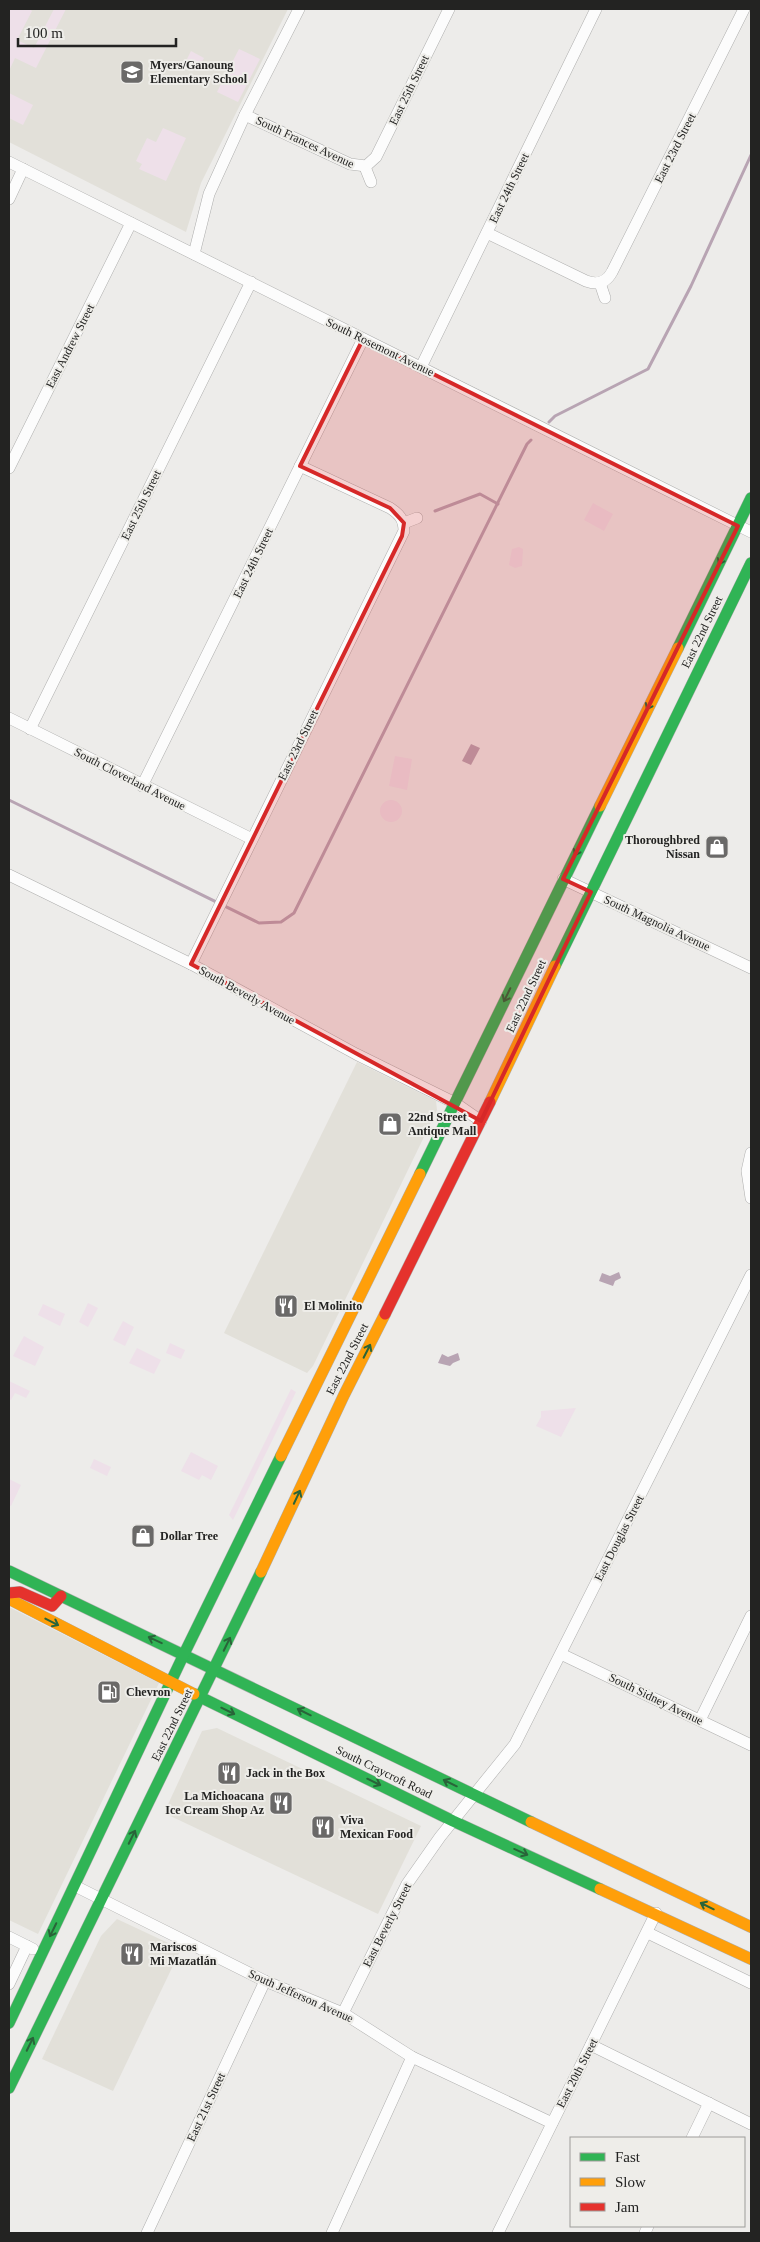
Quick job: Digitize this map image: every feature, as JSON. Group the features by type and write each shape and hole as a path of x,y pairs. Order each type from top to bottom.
{"main road":[{"name":"East 22nd Street","path":"9,2023 184,1654 751,498"},
{"name":"East 22nd Street","path":"9,2088 201,1697 344,1395 481,1121 751,563"},
{"name":"South Craycroft Road","path":"9,1571 751,1927"},
{"path":"9,1593 20,1592 52,1606 55,1605 61,1596"},
{"name":"South Craycroft Road","path":"9,1599 171,1682 453,1821 750,1954"}],"street":[{"path":"194,254 209,194 245,115 299,9"},
{"name":"East 25th Street","path":"365,167 376,157 449,9"},
{"name":"East 24th Street","path":"421,367 596,9"},
{"name":"East 23rd Street","path":"600,283 612,272 744,9"},
{"name":"South Frances Avenue","path":"245,115 350,164 365,167"},
{"name":"South Rosemont Avenue","path":"9,162 751,532"},
{"path":"365,167 370,182"},
{"path":"9,199 23,169"},
{"name":"East Andrew Street","path":"9,468 131,224"},
{"path":"487,233 586,281 600,283 605,298"},
{"name":"East 25th Street","path":"30,728 251,282"},
{"name":"East 24th Street","path":"142,786 363,339"},
{"path":"300,466 390,508 400,516 404,524 417,518"},
{"name":"East 23rd Street","path":"191,964 402,536 404,524"},
{"name":"South Cloverland Avenue","path":"9,718 142,786 252,839"},
{"name":"South Beverly Avenue","path":"9,876 191,964 348,1050 455,1103 481,1121"},
{"name":"South Magnolia Avenue","path":"564,879 751,968"},
{"path":"751,1154 747,1171 751,1198"},
{"name":"East Douglas Street","path":"476,1795 515,1744 751,1275"},
{"path":"700,1720 751,1616"},
{"name":"South Sidney Avenue","path":"561,1654 751,1745"},
{"name":"East Beverly Street","path":"343,2013 407,1884 453,1821 476,1795"},
{"name":"South Jefferson Avenue","path":"75,1886 265,1981 343,2013 412,2057 552,2123"},
{"name":"East 20th Street","path":"498,2233 656,1913"},
{"path":"648,1932 751,1983"},
{"path":"9,1937 42,1953"},
{"path":"9,1984 27,1946"},
{"name":"East 21st Street","path":"147,2233 265,1981"},
{"path":"591,2045 751,2124"},
{"path":"332,2233 412,2057"},
{"path":"692,2137 709,2103"}],"highlighted area":[{"path":"363,339 738,526 563,879 591,892 481,1121 191,964 402,536 404,523 390,508 300,466"}],"shaded area":[{"name":"Myers/Ganoung Elementary School","path":"9,9 288,9 201,183 186,232 9,142"},
{"path":"9,9 30,9 32,11 17,40 34,48 54,9 66,9 36,68 15,58 9,71"},
{"path":"239,49 260,59 238,102 217,92"},
{"path":"191,51 204,58 197,71 184,65"},
{"path":"9,93 33,105 23,125 9,118"},
{"path":"163,128 186,138 166,181 139,169 142,164 136,161 147,138 156,142"},
{"path":"593,503 613,514 604,531 584,520"},
{"path":"519,547 523,549 522,566 515,568 509,565 512,549"},
{"path":"471,744 480,748 471,765 462,761"},
{"path":"395,756 412,759 407,790 389,786"},
{"path":"391,800 399,803 402,811 399,819 391,822 383,819 380,811 383,803"},
{"path":"357,1062 436,1101 437,1110 313,1366 307,1373 224,1333"},
{"path":"619,1272 621,1278 615,1281 613,1286 599,1281 602,1273 610,1276"},
{"path":"88,1303 98,1308 88,1327 79,1322"},
{"path":"43,1304 65,1314 60,1326 38,1315"},
{"path":"123,1321 134,1327 125,1346 113,1340"},
{"path":"24,1336 44,1347 35,1366 13,1356"},
{"path":"170,1343 185,1350 181,1359 166,1353"},
{"path":"137,1348 161,1360 154,1374 129,1363"},
{"path":"458,1353 460,1360 450,1366 438,1363 442,1354 448,1357"},
{"path":"9,1381 30,1391 26,1398 15,1393 11,1400 9,1399"},
{"path":"291,1389 296,1392 233,1520 229,1515"},
{"path":"576,1408 561,1437 536,1426 541,1417 541,1411"},
{"path":"191,1452 218,1466 211,1480 202,1475 199,1480 181,1471"},
{"path":"94,1459 111,1467 107,1476 90,1468"},
{"path":"9,1479 21,1485 11,1506 9,1505"},
{"path":"9,1607 159,1683 38,1934 9,1920"},
{"path":"217,1728 421,1826 378,1914 164,1813 202,1731"},
{"path":"117,1919 181,1949 113,2091 42,2059 101,1936"}],"waterway":[{"path":"549,422 555,416 648,369 691,286 751,155"},
{"path":"9,800 259,923 281,922 294,913 527,444 531,440"},
{"path":"435,511 480,494 498,504"}],"traffic: fast":[{"path":"678,648 751,498"},
{"path":"555,966 751,563"},
{"path":"420,1174 600,806"},
{"path":"9,2023 184,1654 281,1456"},
{"path":"9,1571 531,1822"},
{"path":"9,2088 261,1572"},
{"path":"194,1694 453,1821 600,1889"}],"traffic: slow":[{"path":"600,806 678,648"},
{"path":"490,1102 555,966"},
{"path":"281,1456 420,1174"},
{"path":"261,1572 344,1395 385,1314"},
{"path":"9,1599 194,1694"},
{"path":"531,1822 751,1927"},
{"path":"600,1889 751,1959"}],"traffic: jam":[{"path":"385,1314 490,1102"},
{"path":"9,1593 20,1592 52,1606 61,1596"}],"place":[{"name":"Myers/Ganoung Elementary School","path":"132,72"},
{"name":"Thoroughbred Nissan","path":"717,847"},
{"name":"22nd Street Antique Mall","path":"390,1124"},
{"name":"El Molinito","path":"286,1306"},
{"name":"Dollar Tree","path":"143,1536"},
{"name":"Chevron","path":"109,1692"},
{"name":"Jack in the Box","path":"229,1773"},
{"name":"La Michoacana Ice Cream Shop Az","path":"281,1803"},
{"name":"Viva Mexican Food","path":"323,1827"},
{"name":"Mariscos Mi Mazatlán","path":"132,1954"}]}
